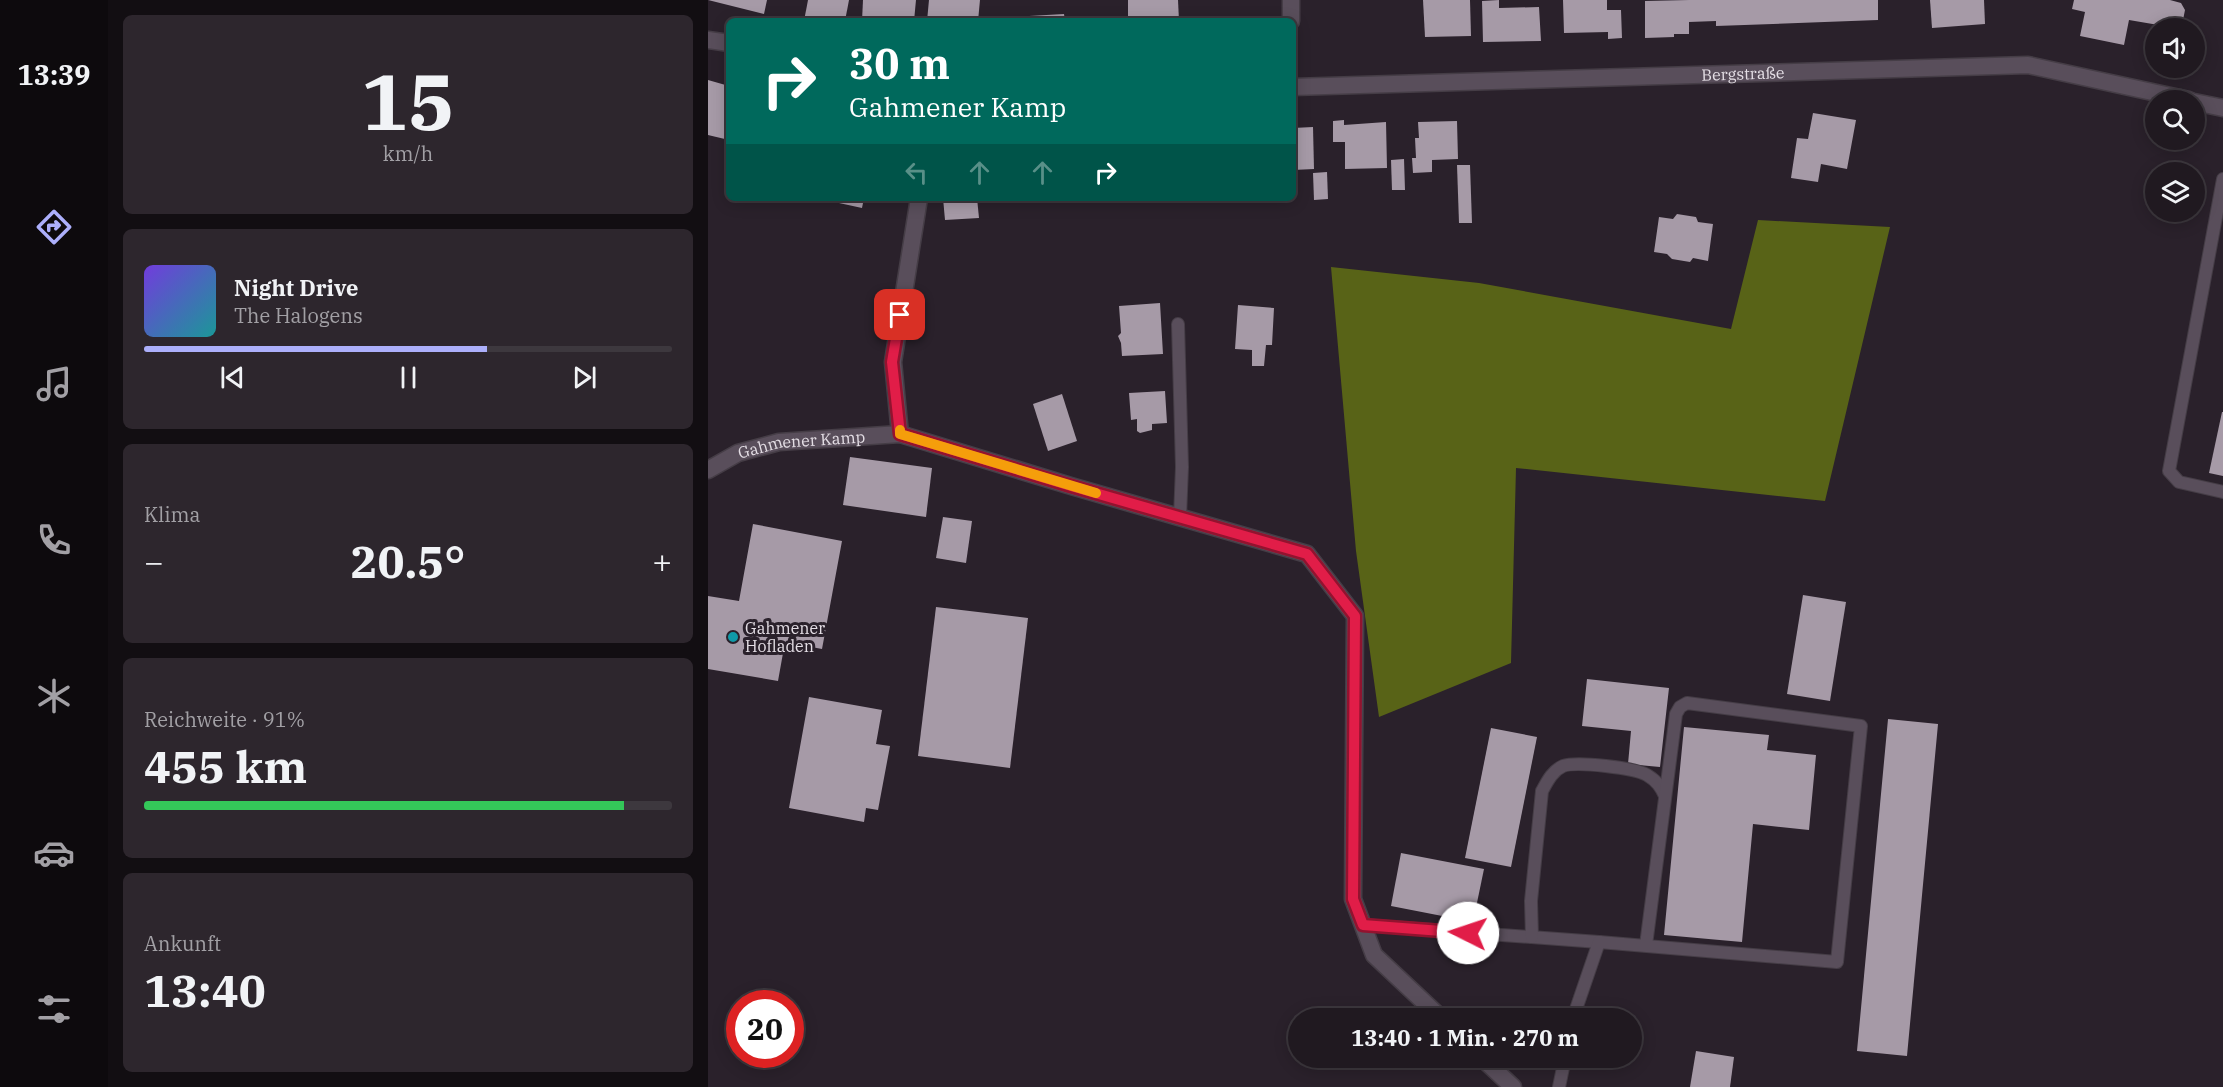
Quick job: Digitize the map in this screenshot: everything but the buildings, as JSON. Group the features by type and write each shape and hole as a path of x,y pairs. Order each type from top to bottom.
{"street":[{"path":"1291,0 1291,18"},
{"path":"708,40 726,43"},
{"name":"Bergstraße","path":"1296,87 2028,65 2145,90"},
{"path":"2205,104 2223,108"},
{"path":"900,434 892,362 919,201"},
{"name":"Gahmener Kamp","path":"708,470 738,453 779,442 900,434 1307,554 1355,616 1353,899 1374,956 1430,1008"},
{"path":"1493,1068 1513,1087"}],"lane":[{"path":"2223,179 2169,471 2179,482 2223,492"},
{"path":"1178,324 1182,467 1180,518"},
{"path":"1363,925 1646,945 1837,962 1862,726 1687,703 1680,707 1676,714 1646,945"},
{"path":"1532,938 1532,901 1542,791 1551,776 1562,766 1577,764 1628,770 1652,778 1659,783 1665,796"},
{"path":"1577,1008 1599,942"},
{"path":"1559,1087 1563,1068"}],"green space":[{"path":"1758,220 1890,227 1825,501 1516,468 1511,663 1379,717 1356,551 1331,267 1479,283 1731,329"}],"slow traffic":[{"path":"900,430 900,434 1096,493"}],"place":[{"name":"Gahmener Hofladen","path":"733,637"}],"route":[{"path":"900,315 892,362 900,434 1307,554 1355,616 1353,899 1363,925 1468,933"}]}
